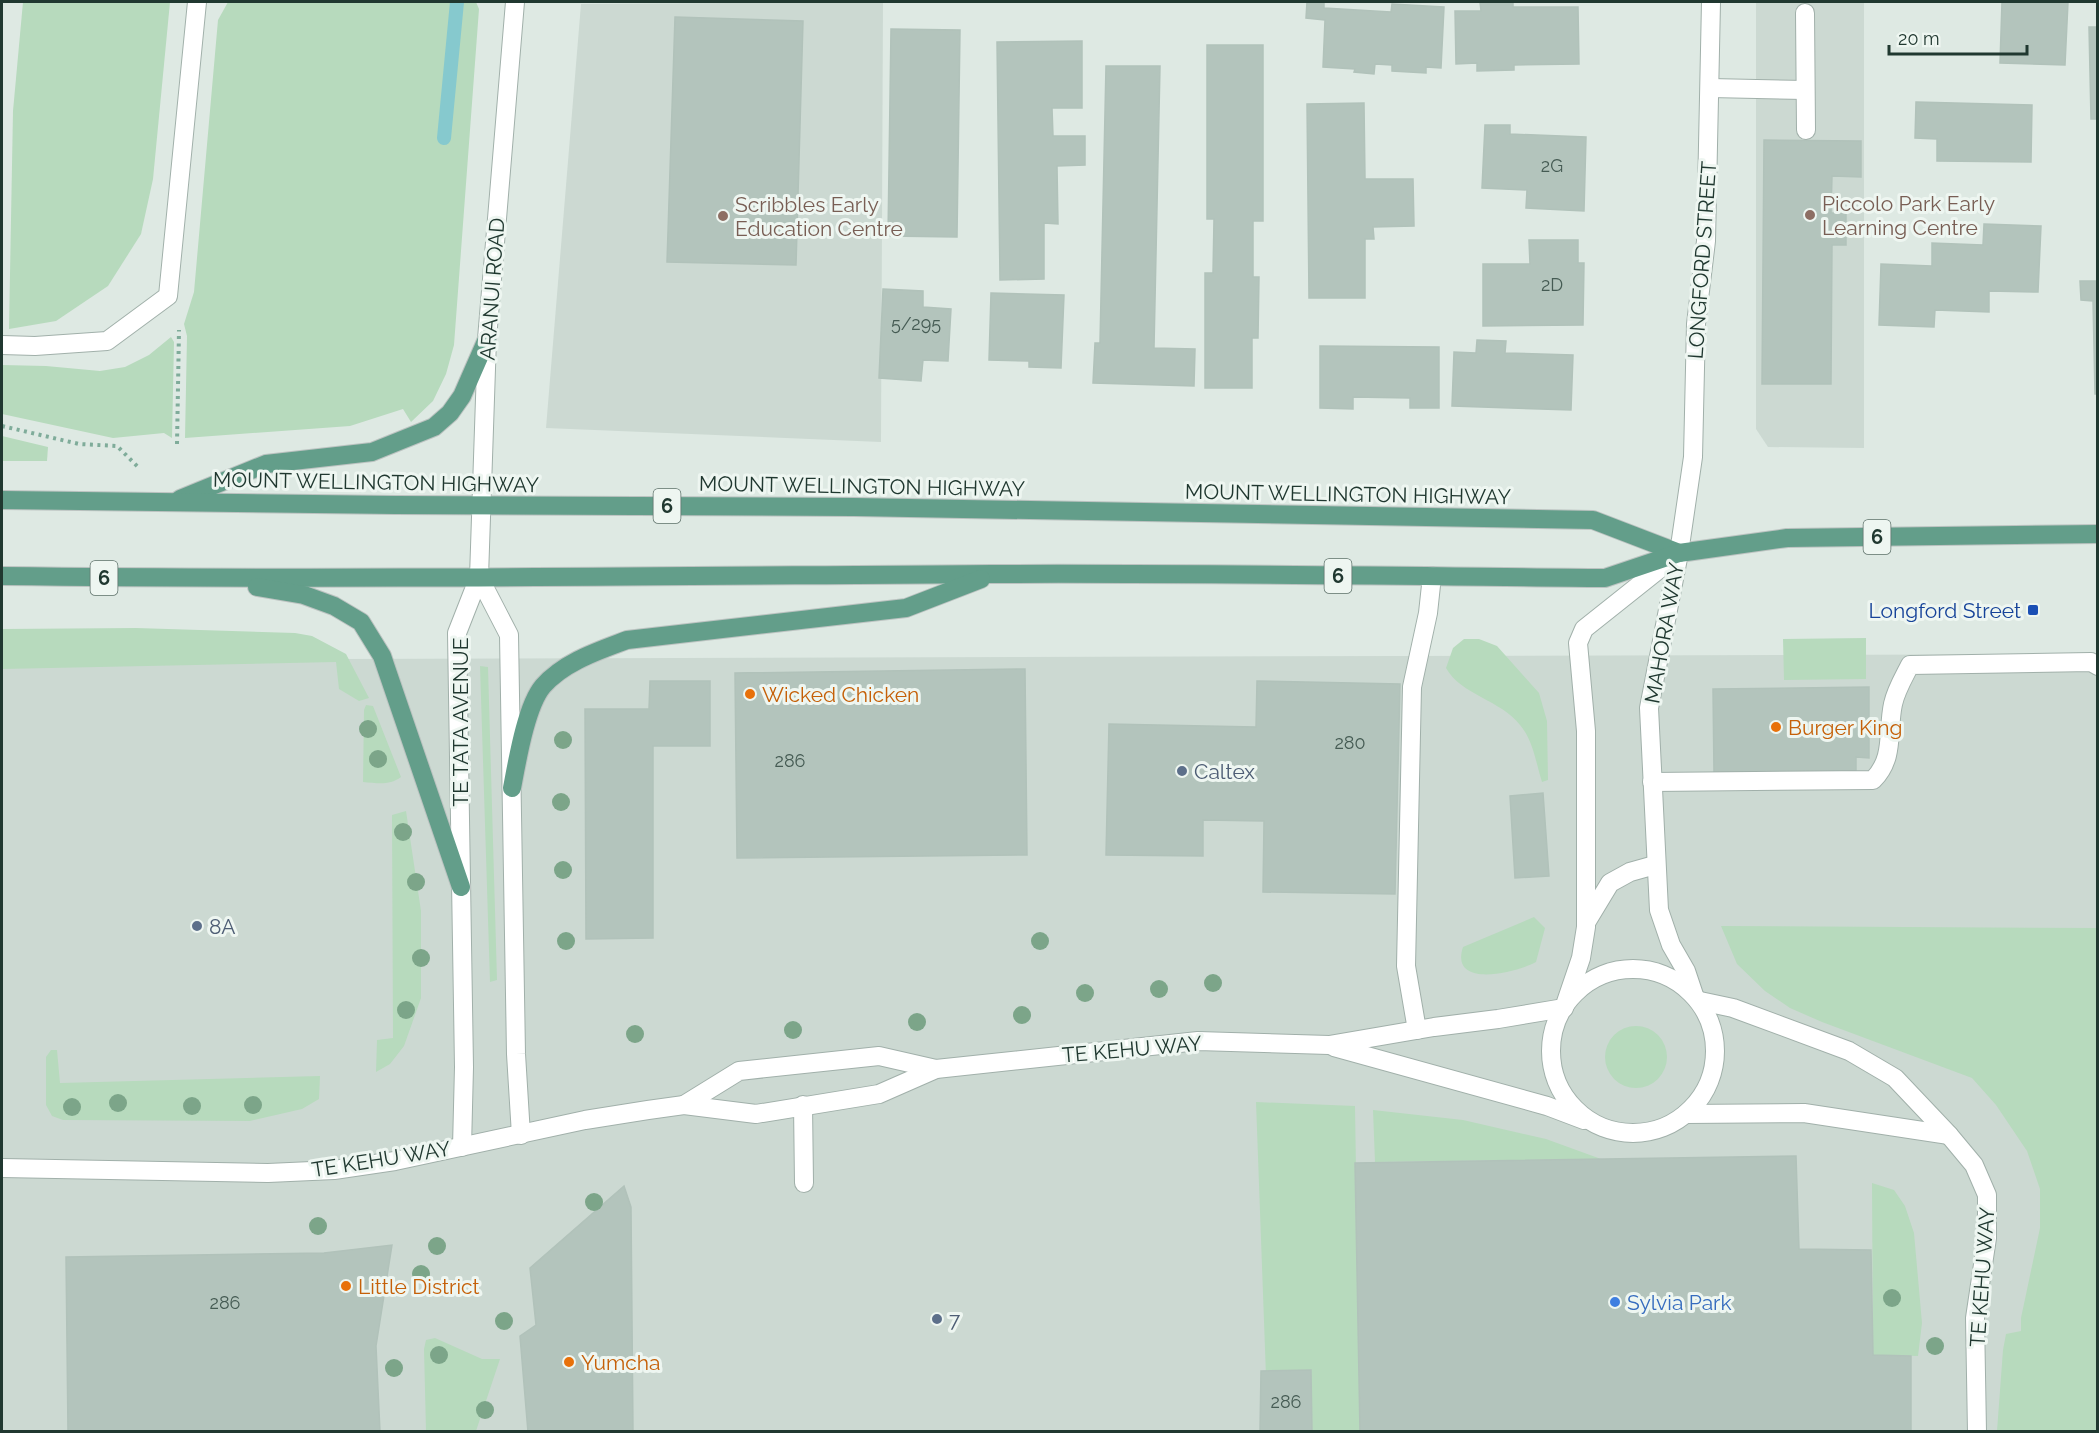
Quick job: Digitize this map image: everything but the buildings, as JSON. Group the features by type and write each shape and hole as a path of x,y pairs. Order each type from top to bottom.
{"main road":[{"path":"173,502 266,464 372,452 434,427 450,412 462,396 487,339"},
{"name":"MOUNT WELLINGTON HIGHWAY","path":"2,501 865,507 1593,520 1679,552"},
{"name":"MOUNT WELLINGTON HIGHWAY","path":"2,576 207,579 827,577 993,574 1605,578 1679,552 1787,537 2097,534"},
{"path":"512,788 520,746 531,710 542,687 563,669 587,656 627,640 906,608 993,574"},
{"path":"207,579 304,595 334,606 361,622 382,656 461,887"}],"street":[{"path":"2,345 35,346 107,341 168,296 197,2"},
{"name":"ARANUI ROAD","path":"479,577 487,339 515,2"},
{"name":"LONGFORD STREET","path":"1679,552 1693,457 1696,324 1706,240 1711,2"},
{"path":"1805,13 1806,130"},
{"path":"1710,88 1805,90"},
{"name":"MAHORA WAY","path":"1679,552 1649,708 1659,910 1671,945 1686,971 1697,998"},
{"name":"MAHORA WAY","path":"1564,1008 1581,958 1586,922 1586,731 1578,643 1584,629 1679,552"},
{"path":"1417,1030 1406,966 1413,687 1428,613 1432,576"},
{"path":"479,577 508,635 516,1054 521,1135"},
{"name":"TE TATA AVENUE","path":"462,1146 464,1067 457,633 479,577"},
{"path":"1653,782 1873,780 1882,771 1888,754 1893,704 1910,665 2091,662 2097,666"},
{"path":"1586,922 1610,883 1630,872 1656,865"},
{"name":"TE KEHU WAY","path":"1605,1128 1587,1118 1571,1104 1560,1088 1553,1068 1551,1047 1555,1027 1564,1008 1583,985 1611,972 1640,969 1669,977 1697,998 1733,1008 1849,1051 1895,1078 1974,1165 1987,1195 1987,1238 1975,1318 1977,1431"},
{"name":"TE KEHU WAY","path":"1329,1045 1547,1106 1605,1128 1621,1132 1646,1132 1674,1122 1686,1114 1700,1098 1710,1080 1715,1040 1709,1019 1697,998"},
{"name":"TE KEHU WAY","path":"2,1168 73,1171 296,1172 334,1170 521,1135 585,1120 684,1105 756,1114 879,1094 936,1069 1198,1041 1329,1045 1564,1008"},
{"name":"TE KEHU WAY","path":"684,1105 739,1071 879,1056 936,1069"},
{"path":"803,1105 804,1183"},
{"name":"TE KEHU WAY","path":"1686,1114 1804,1113 1863,1120 1949,1135"}],"path":[{"path":"168,296 179,320 177,444"},
{"path":"2,426 79,444 117,446 125,454"}],"shaded area":[{"name":"Scribbles Early Education Centre","path":"883,2 881,442 546,428 581,4"},
{"name":"Piccolo Park Early Learning Centre","path":"1756,2 1864,2 1864,448 1768,447 1756,429"},
{"path":"2097,654 2097,1431 2,1431 2,660"}],"green space":[{"path":"23,2 170,2 153,179 141,234 108,286 56,321 9,329 13,111"},
{"path":"228,2 476,2 479,9 454,345 446,374 433,401 411,422 403,409 350,426 185,438 187,336 184,324 194,292 218,20"},
{"path":"171,337 174,342 172,438 164,433 113,438 2,414 2,365 100,371 125,367 149,355"},
{"path":"2,436 48,447 47,461 2,461"},
{"path":"136,628 295,633 312,636 346,654 369,698 359,701 339,689 336,662 2,669 2,629"},
{"path":"1866,638 1866,679 1784,680 1783,639"},
{"path":"1464,639 1479,639 1497,646 1539,693 1547,721 1548,780 1542,782 1531,745 1524,731 1512,716 1461,685 1446,668 1453,648"},
{"path":"480,666 488,667 497,980 490,982"},
{"path":"366,705 373,706 401,777 392,782 363,782 364,710"},
{"path":"406,811 421,911 421,998 404,1046 390,1064 376,1072 377,1040 393,1038 392,815"},
{"path":"1534,917 1545,928 1536,962 1501,973 1475,973 1466,969 1461,960 1463,947"},
{"path":"1721,926 2097,928 2097,1431 1997,1431 2003,1350 2006,1334 2021,1331 2021,1318 2040,1228 2040,1189 2027,1151 1996,1105 1972,1078 1790,1008 1765,991 1737,964"},
{"path":"1636,1026 1658,1035 1667,1057 1658,1079 1636,1088 1614,1079 1605,1057 1614,1035"},
{"path":"51,1050 57,1050 60,1083 320,1076 319,1099 302,1109 250,1121 63,1120 52,1116 46,1105 46,1057"},
{"path":"1256,1102 1355,1106 1360,1431 1312,1431 1266,1376"},
{"path":"1373,1110 1463,1120 1546,1139 1601,1159 1375,1162"},
{"path":"1872,1183 1894,1190 1905,1206 1914,1233 1922,1323 1918,1356 1873,1355"},
{"path":"435,1338 482,1359 500,1359 476,1431 426,1431 424,1349 426,1340"}],"waterway":[{"path":"444,138 457,2"}],"place":[{"name":"Piccolo Park Early Learning Centre","path":"1810,215"},
{"name":"Scribbles Early Education Centre","path":"723,216"},
{"name":"Longford Street","path":"2033,610"},
{"name":"Wicked Chicken","path":"750,694"},
{"name":"Burger King","path":"1776,727"},
{"name":"Caltex","path":"1182,771"},
{"name":"8A","path":"197,926"},
{"name":"Little District","path":"346,1286"},
{"name":"Sylvia Park","path":"1615,1302"},
{"name":"7","path":"937,1319"},
{"name":"Yumcha","path":"569,1362"}]}
